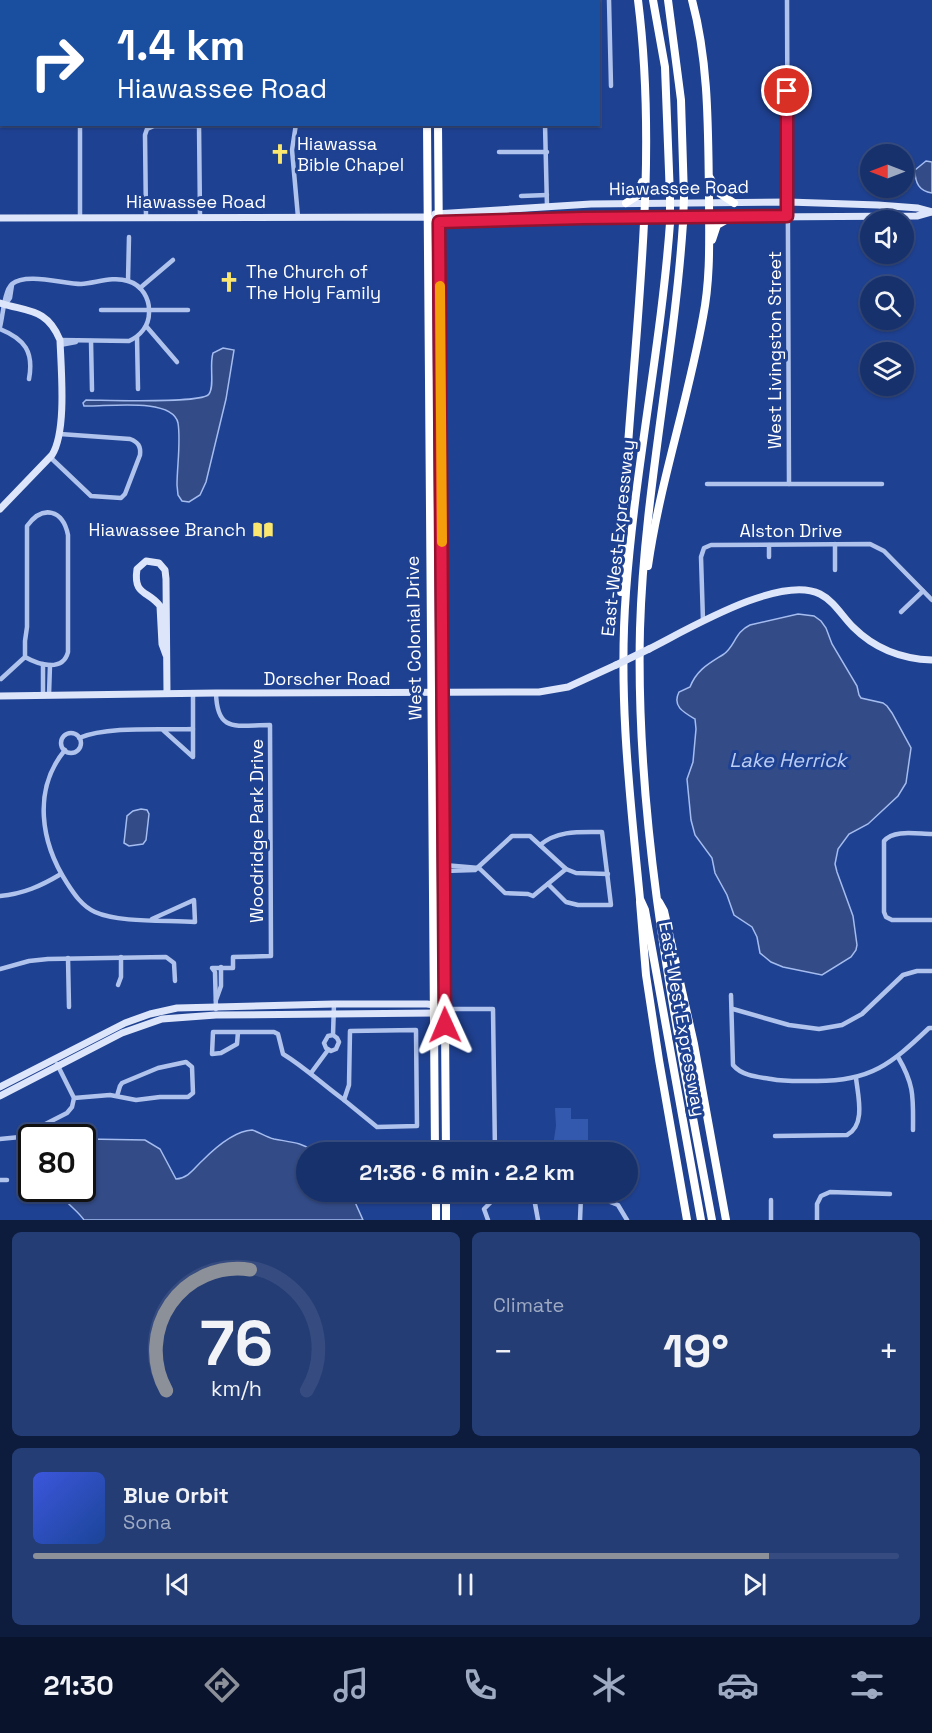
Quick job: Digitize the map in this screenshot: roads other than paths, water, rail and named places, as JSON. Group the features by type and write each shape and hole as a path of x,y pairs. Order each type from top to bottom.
{"highway":[{"path":"624,621 621,603 624,498 645,203 643,63 638,0"},
{"name":"East-West Expressway","path":"653,0 664,67 670,223 666,276 639,476 624,621 623,690 640,899 645,910 700,1220"},
{"name":"East-West Expressway","path":"668,0 681,100 684,196 680,269 648,508 642,584 641,749 657,896 712,1220"},
{"path":"642,584 647,571 659,500 704,316 709,258 709,174 703,59 692,0"},
{"name":"West Colonial Drive","path":"427,126 436,1142"},
{"name":"West Colonial Drive","path":"438,126 446,1142"},
{"path":"626,203 637,196 645,173"},
{"path":"709,174 719,193 734,203"},
{"path":"709,258 717,225 730,217"},
{"path":"428,315 432,321 434,366 441,373"},
{"path":"429,373 434,379 441,411"},
{"path":"430,520 441,520"},
{"path":"433,835 438,862 444,868"},
{"path":"433,869 440,878 444,902"},
{"path":"657,896 664,911 694,1044 726,1220"},
{"path":"640,899 646,975 687,1220"},
{"path":"436,1202 436,1220"},
{"path":"446,1202 446,1220"}],"street":[{"path":"609,0 611,86"},
{"name":"West Livingston Street","path":"787,0 789,484"},
{"path":"80,126 80,217"},
{"path":"146,217 145,135 147,129 154,126"},
{"path":"199,126 200,217"},
{"path":"296,126 292,150 298,217"},
{"path":"545,126 548,207"},
{"path":"499,152 547,152"},
{"path":"521,196 548,195"},
{"name":"Hiawassee Road","path":"0,218 428,218 548,207 626,203 788,202 878,205 918,208 932,212"},
{"name":"Hiawassee Road","path":"439,217 917,216 932,212"},
{"path":"128,281 129,237"},
{"path":"140,288 173,260"},
{"path":"29,379 31,365 24,344 14,335 0,328 3,304 10,298 12,284 24,280 82,284 118,279 128,281 140,288 148,302 146,326 137,337 129,341 60,343"},
{"path":"0,509 50,457 58,445 60,434 60,343 55,329 37,313 3,304"},
{"path":"101,310 188,310"},
{"path":"146,326 177,362"},
{"path":"137,337 138,389"},
{"path":"91,341 92,390"},
{"path":"50,457 91,496 121,498 124,494 140,454 137,443 130,439 60,434"},
{"path":"707,484 882,484"},
{"path":"1,679 25,657 27,526 40,512 48,511 66,525 68,535 68,652 61,663 50,665 25,657"},
{"path":"835,544 835,570"},
{"name":"Alston Drive","path":"703,622 701,557 704,548 711,545 870,544 884,551 932,600"},
{"path":"769,545 769,557"},
{"path":"166,655 162,644 160,606 142,592 137,584 137,569 146,561 159,563 165,572 166,655 166,693"},
{"name":"Dorscher Road","path":"0,696 166,693 443,694 550,691 577,684 738,605 789,590 807,590 827,598 852,626 877,645 902,656 932,660"},
{"path":"901,612 924,591"},
{"path":"44,664 46,695"},
{"path":"46,695 50,665"},
{"path":"163,730 193,757 193,693"},
{"name":"Woodridge Park Drive","path":"216,693 217,711 220,718 229,725 270,725 271,956 233,957 233,967 212,968 215,972 216,1007"},
{"path":"79,738 94,732 193,729"},
{"path":"71,733 79,738 80,745 76,751 71,753 64,750 61,742 64,736 71,733"},
{"path":"64,750 48,777 44,800 46,840 52,858 72,892 85,906 92,911 115,918 195,922 194,900 152,919"},
{"path":"540,845 548,838 571,832 602,832 610,905 578,905 566,902 548,884"},
{"path":"932,834 894,834 888,836 884,841 884,912 886,917 892,920 932,920"},
{"path":"444,868 475,870 512,836 530,836 566,870 576,873 608,874"},
{"path":"479,868 505,893 533,896 566,870"},
{"path":"0,896 26,892 61,874"},
{"path":"118,985 121,977 121,957"},
{"path":"0,969 29,961 68,958 166,957 174,963 175,981"},
{"path":"68,958 69,1007"},
{"path":"216,1007 221,986 221,967"},
{"path":"733,1009 789,1025 819,1029 842,1025 862,1014 903,975 917,970 932,970"},
{"path":"731,995 733,1065 739,1072 786,1082 856,1078 898,1057 932,1028"},
{"path":"333,1035 334,1004"},
{"path":"0,1087 162,1019 216,1007 334,1004 434,1009 493,1009 495,1142"},
{"path":"216,1007 334,1014 434,1009"},
{"path":"238,1032 237,1044 221,1053 212,1054 213,1032 238,1032 274,1032 278,1034 283,1054 311,1073 319,1083 377,1127 417,1126 416,1030 350,1031 349,1085 344,1100"},
{"path":"331,1050 324,1046 324,1040 333,1035"},
{"path":"311,1073 331,1050 338,1048 339,1042 333,1035"},
{"path":"898,1057 909,1075 912,1090 913,1130"},
{"path":"0,1096 56,1062"},
{"path":"0,1138 21,1137 67,1113 72,1107 74,1098 56,1062"},
{"path":"74,1098 117,1096 136,1100 191,1096 193,1093 192,1067 186,1062 158,1068 122,1083 117,1096"},
{"path":"775,1136 848,1135 854,1131 859,1122 856,1078"},
{"path":"0,1180 7,1180"},
{"path":"817,1220 817,1204 821,1196 830,1192 890,1194"},
{"path":"771,1200 771,1220"},
{"path":"488,1220 484,1209 490,1202"},
{"path":"535,1202 537,1220"},
{"path":"580,1220 581,1202"},
{"path":"610,1202 618,1205 627,1220"}],"water":[{"path":"926,161 932,162 932,193 921,188 916,179 915,170"},
{"path":"223,348 234,350 226,399 206,482 200,495 189,502 182,501 178,495 177,485 179,430 174,415 165,410 140,405 84,406 83,403 86,400 172,400 203,397 211,390 213,353"},
{"name":"Lake Herrick","path":"798,614 814,616 821,621 857,686 861,698 887,706 911,748 906,783 898,796 868,824 849,834 838,849 835,864 853,916 857,945 851,957 822,975 783,967 771,962 760,953 757,937 752,927 734,915 727,895 715,873 712,858 695,835 691,820 687,779 693,762 695,719 683,711 677,701 679,692 690,687 700,671 728,651 745,628"},
{"path":"141,809 147,810 149,814 146,840 143,844 129,846 124,843 127,816"},
{"path":"252,1130 274,1139 296,1143 296,1202 355,1202 363,1220 84,1220 67,1202 96,1202 96,1139 145,1140 160,1149 176,1179 188,1175 213,1150 238,1133"}],"place":[{"name":"Hiawassa Bible Chapel","path":"280,154"},
{"name":"The Church of The Holy Family","path":"229,282"},
{"name":"Hiawassee Branch","path":"263,530"}]}
